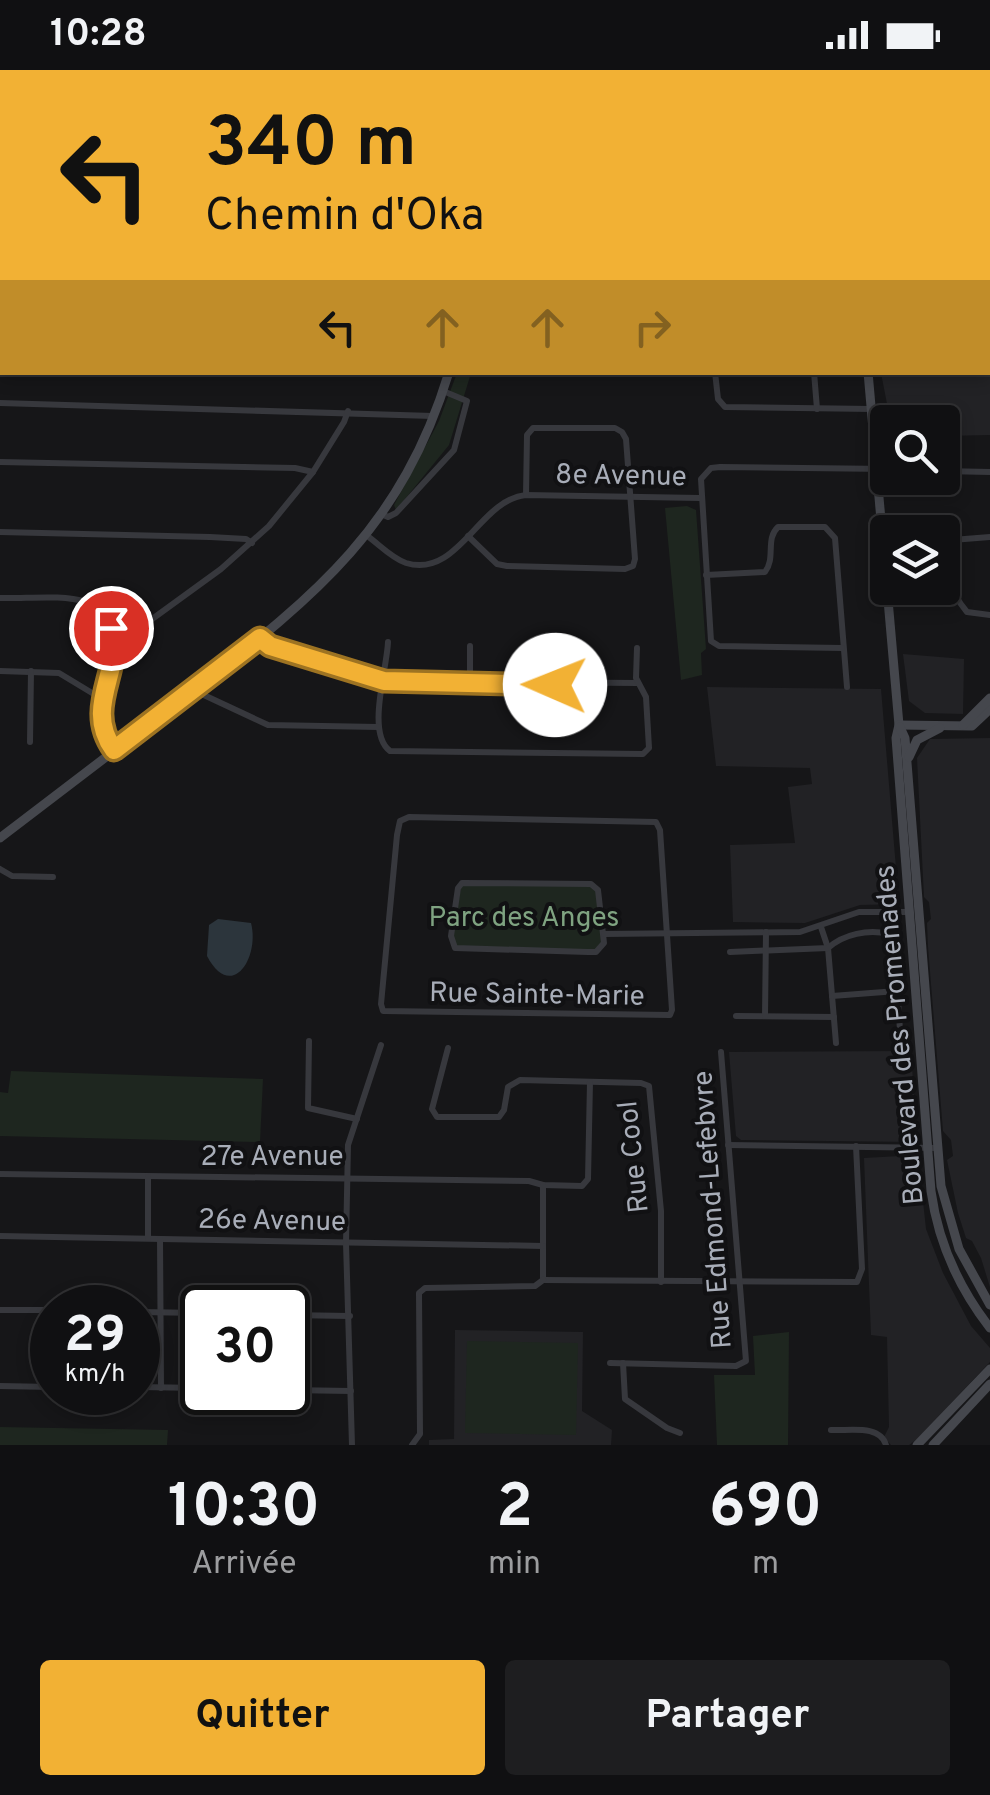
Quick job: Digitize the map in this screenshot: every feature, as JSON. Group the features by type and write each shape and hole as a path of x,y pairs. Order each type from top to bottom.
{"street":[{"path":"0,838 309,598 382,514 406,475 448,375"},
{"path":"716,375 718,400 725,407 870,409"},
{"path":"814,375 817,409"},
{"name":"Boulevard des Promenades","path":"868,375 872,405"},
{"path":"382,514 394,515 446,462 456,445 467,401 443,391"},
{"path":"0,403 434,416"},
{"path":"115,646 252,543 281,514 312,472 348,411"},
{"path":"468,536 497,564 507,566 633,566 636,559 626,439 616,428 532,428 527,435 526,495"},
{"path":"0,462 296,468 312,472"},
{"name":"8e Avenue","path":"366,535 401,561 418,564 440,560 509,497 700,498 705,472 720,466 870,469"},
{"path":"960,471 990,472"},
{"name":"Boulevard des Promenades","path":"884,495 899,725 896,738 932,1148 930,1191 940,1235 958,1280 990,1328"},
{"path":"700,498 711,641 719,646 842,648"},
{"path":"706,574 765,572 770,566 772,534 778,527 825,527 832,531 836,538 847,687"},
{"path":"0,532 210,537 248,539 252,543"},
{"path":"990,538 952,540 948,573 952,594 967,612 990,615"},
{"path":"0,598 89,604 106,620 115,646 102,698 106,731 114,750"},
{"path":"260,638 270,646 384,681 638,683"},
{"path":"388,642 378,728 383,745 396,752 643,754 649,748 646,696 638,683 637,648"},
{"path":"470,646 470,683"},
{"path":"554,647 555,685"},
{"path":"0,671 66,675 102,698"},
{"path":"30,742 32,671"},
{"path":"193,690 268,725 378,728"},
{"path":"963,725 990,698"},
{"path":"899,725 977,724 990,709"},
{"name":"Boulevard des Promenades","path":"899,725 905,738 914,913"},
{"path":"907,764 918,740 947,725"},
{"name":"Rue Sainte-Marie","path":"409,817 656,822 660,830 667,932 670,1015 390,1013 381,1004 397,835 400,821 409,817"},
{"path":"0,869 17,876 52,877"},
{"path":"462,883 592,884 598,890 604,934 604,943 596,952 455,948 451,936 458,888 462,883"},
{"path":"604,934 800,932 859,912 914,913"},
{"path":"820,927 828,948 836,1043"},
{"path":"765,1016 766,932"},
{"path":"730,952 828,948 836,941 862,933 889,934 893,937 901,1045"},
{"path":"832,996 897,991"},
{"path":"736,1016 834,1017"},
{"path":"309,1040 308,1108 358,1119"},
{"path":"352,1445 346,1243 348,1144 381,1045"},
{"path":"448,1048 432,1109 438,1117 498,1117 504,1110 508,1087 520,1080 590,1082"},
{"name":"Rue Edmond-Lefebvre","path":"623,1364 744,1364 722,1052"},
{"name":"27e Avenue","path":"0,1174 529,1181 582,1186 588,1181 590,1082"},
{"name":"Rue Cool","path":"590,1082 644,1083 650,1088 661,1211 662,1282"},
{"path":"728,1145 932,1148"},
{"path":"412,1445 420,1434 419,1294 426,1288 535,1286 544,1280 852,1283 859,1280 862,1265 856,1146"},
{"name":"Boulevard des Promenades","path":"932,1148 952,1231 966,1266 990,1305"},
{"path":"148,1177 148,1238"},
{"path":"543,1185 544,1280"},
{"name":"26e Avenue","path":"0,1236 543,1246"},
{"path":"160,1239 160,1285"},
{"path":"0,1310 30,1310"},
{"path":"180,1312 160,1312 161,1388 180,1388"},
{"path":"310,1315 350,1316"},
{"path":"610,1363 623,1364 625,1399 680,1433"},
{"path":"916,1445 990,1369"},
{"path":"933,1445 990,1384"},
{"path":"0,1386 30,1387"},
{"path":"310,1390 352,1391"},
{"path":"831,1430 878,1432 886,1445"}],"shaded area":[{"path":"881,375 990,375 990,435 960,436 960,405 887,405"},
{"path":"903,654 964,659 963,714 925,713 909,701"},
{"path":"707,687 881,689 899,904 860,905 805,923 733,922 730,845 795,843 788,787 812,784 810,768 716,766"},
{"path":"990,738 990,1287 981,1258 966,1238 947,1160 953,1156 951,1140 943,1131 917,758 930,739"},
{"path":"218,919 251,923 251,949 247,961 234,975 216,969 207,956 209,925"},
{"path":"911,1051 917,1142 741,1140 736,1136 729,1052"},
{"path":"918,1155 926,1229 943,1273 971,1326 990,1348 990,1362 917,1439 909,1445 891,1445 884,1437 889,1427 887,1337 871,1335 864,1158"},
{"path":"455,1330 583,1332 582,1411 612,1430 611,1445 429,1445 429,1440 454,1439"}],"green space":[{"path":"456,375 470,375 449,445 396,510 394,505 439,421"},
{"path":"687,506 696,510 706,649 701,653 702,675 681,680 665,508"},
{"name":"Parc des Anges","path":"462,883 591,884 598,890 604,943 596,952 455,948 451,936"},
{"path":"11,1071 263,1079 260,1142 0,1136 0,1092 8,1093"},
{"path":"789,1332 788,1445 717,1445 714,1375 755,1375 753,1336"},
{"path":"467,1341 578,1343 576,1435 465,1433"},
{"path":"0,1427 168,1430 167,1445 0,1445"}],"route":[{"path":"111,628 115,646 101,708 114,750 260,638 270,646 375,680 555,685"}]}
